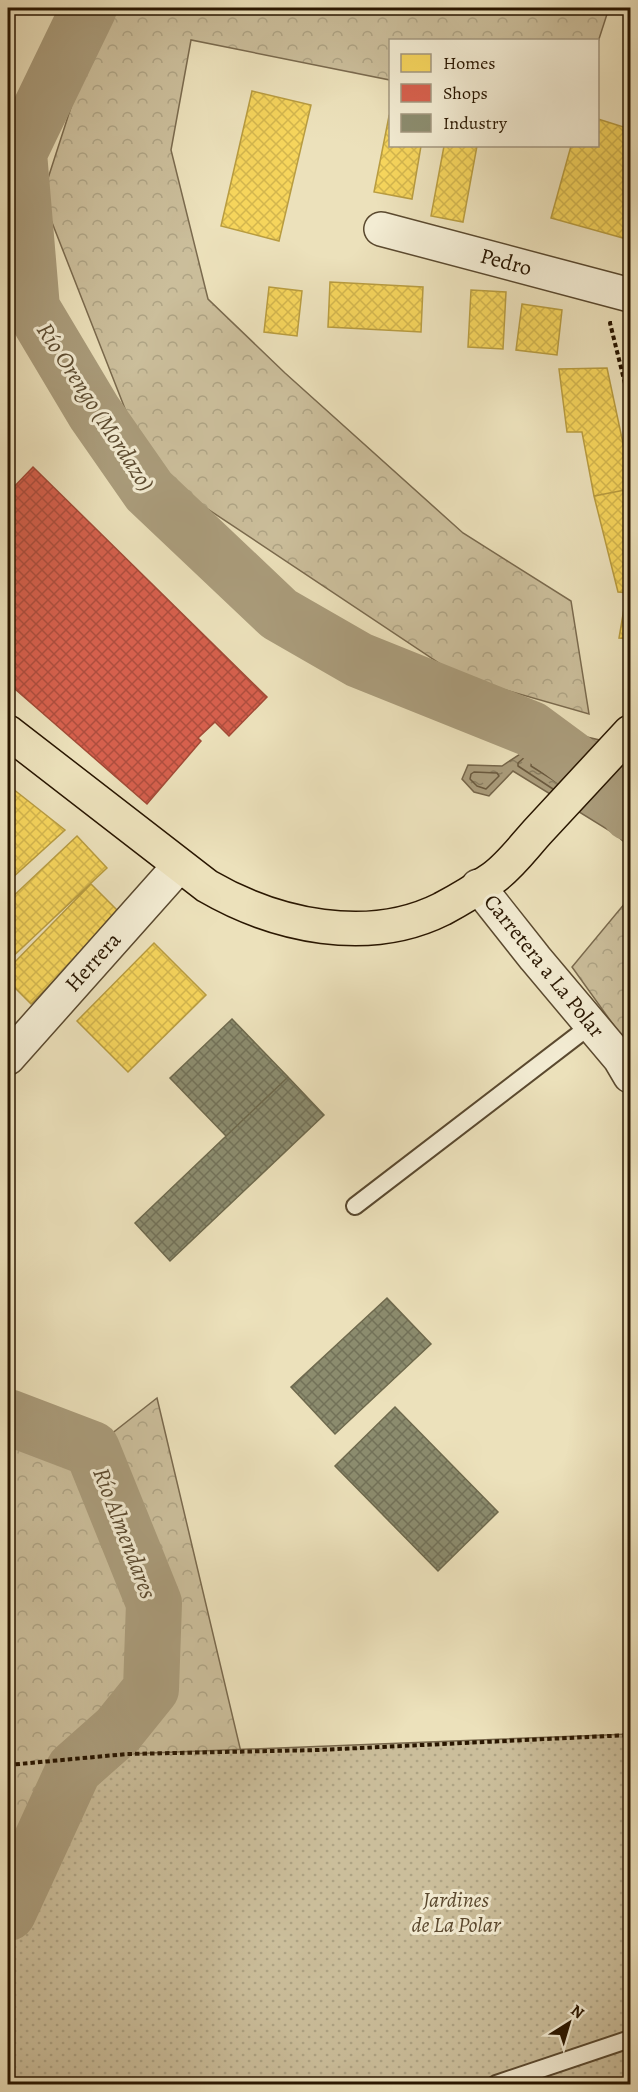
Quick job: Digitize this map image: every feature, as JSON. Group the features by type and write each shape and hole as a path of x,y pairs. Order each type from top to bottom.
{"main road":[{"path":"8,732 179,866 233,902 270,916 337,928 370,928 404,922 442,909 493,878 630,732"}],"street":[{"name":"Pedro","path":"381,230 625,310"},
{"name":"Herrera","path":"8,1058 179,866"},
{"name":"Carretera a La Polar","path":"478,886 620,1059 630,1076"}],"lane":[{"path":"355,1206 591,1024"},
{"path":"496,2085 630,2039"}],"path":[{"path":"625,310 610,323 630,404"},
{"path":"8,1765 128,1754 318,1750 630,1735"}],"green space":[{"path":"103,8 609,8 599,39 389,39 389,80 191,40 171,150 208,299 285,373 463,533 571,601 589,714 460,677 149,470 42,197"},
{"path":"630,897 630,1048 572,967"},
{"path":"157,1398 241,1752 74,1769 8,1913 8,1448 37,1451 92,1449"},
{"name":"Jardines de La Polar","path":"630,1734 630,2084 8,2084 8,1913 74,1769 127,1754"}],"water":[{"path":"474,685 537,703 565,732 604,741 630,772 630,847 615,834 513,771 489,796 474,792 462,779 468,765 502,766 520,754 520,746 506,743 497,730 489,724 463,722 466,702"},
{"path":"8,1387 92,1449 37,1451 8,1448"}],"building: Homes":[{"path":"252,91 311,105 279,241 221,226"},
{"path":"389,116 389,147 421,147 412,199 374,192"},
{"path":"599,119 630,129 630,240 551,218 571,147 599,147"},
{"path":"444,147 477,147 463,222 431,216"},
{"path":"330,282 423,287 421,332 328,327"},
{"path":"269,287 302,291 297,336 264,332"},
{"path":"471,290 506,292 503,349 468,347"},
{"path":"522,304 562,310 557,355 516,350"},
{"path":"607,368 630,476 630,489 594,496 582,432 567,432 559,369"},
{"path":"630,489 630,593 618,592 594,496"},
{"path":"625,603 630,604 630,639 619,638"},
{"path":"8,785 65,830 12,878 8,875"},
{"path":"77,836 107,868 8,961 8,901"},
{"path":"91,884 120,913 31,1004 8,981 8,969"},
{"path":"154,943 206,995 128,1072 77,1021"}],"building: Shops":[{"path":"8,8 17,8 8,22"},
{"path":"33,467 267,697 229,736 215,722 198,738 201,741 147,804 8,683 8,493"}],"building: Industry":[{"path":"232,1019 288,1077 226,1136 170,1078"},
{"path":"288,1077 324,1115 170,1261 135,1223"},
{"path":"387,1298 431,1344 335,1434 291,1387"},
{"path":"395,1407 498,1512 438,1571 335,1466"}],"waterway":[{"name":"Río Orengo (Mordazo)","path":"89,8 19,153 32,308 94,412 149,491 279,614 359,660 531,729 607,785 630,813"},
{"name":"Río Almendares","path":"8,1417 92,1449 154,1603 151,1689 118,1730 74,1769 8,1913"}]}
